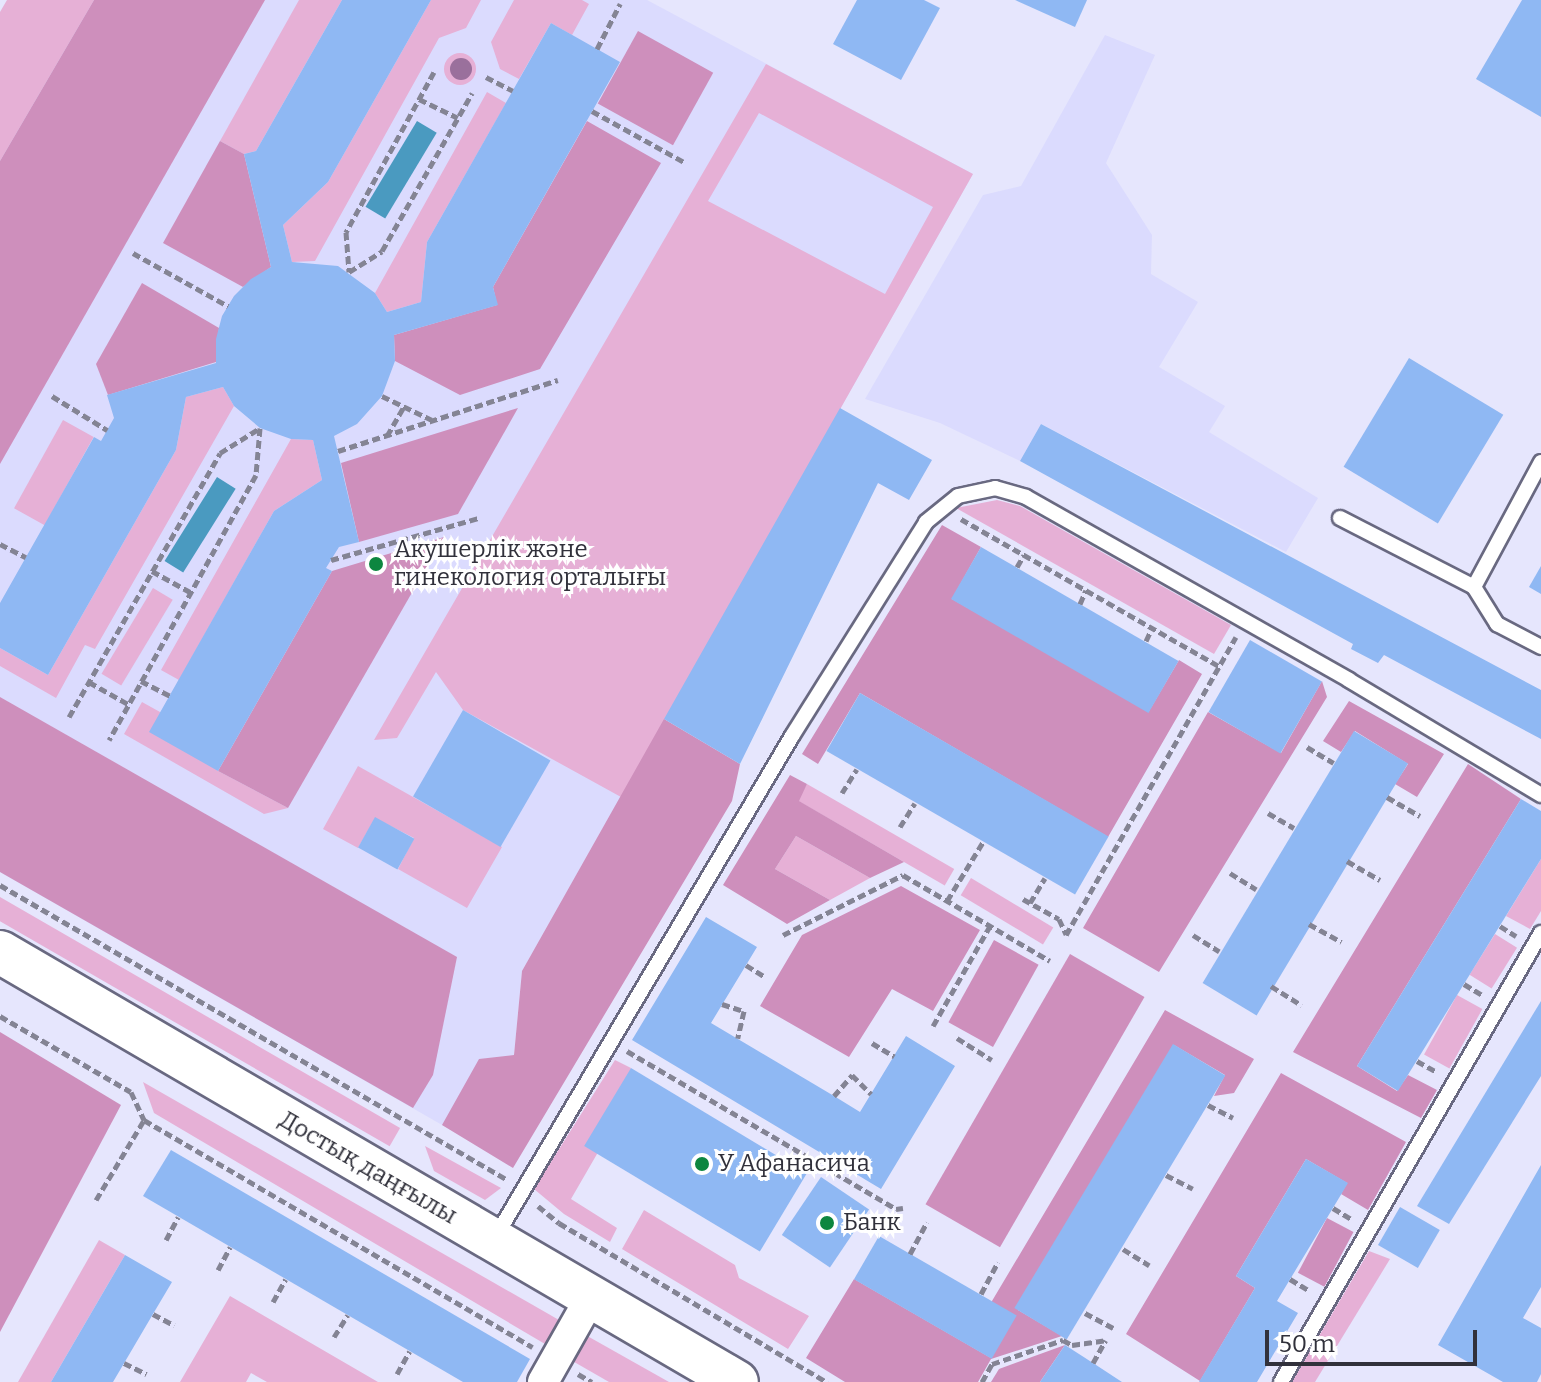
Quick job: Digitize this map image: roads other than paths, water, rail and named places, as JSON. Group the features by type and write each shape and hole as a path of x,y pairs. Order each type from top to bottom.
{"main road":[{"name":"Достық даңғылы","path":"0,952 737,1382"}],"street":[{"path":"549,1371 591,1297"}],"lane":[{"path":"1474,587 1541,462"},
{"path":"494,1240 792,736 926,522 958,496 995,488 1026,497 1541,795"},
{"path":"1340,518 1474,587 1497,624 1541,647"},
{"path":"1281,1382 1541,933"}],"place":[{"name":"Акушерлік және гинекология орталығы","path":"376,564"},
{"name":"У Афанасича","path":"702,1164"},
{"name":"Банк","path":"827,1223"}]}
